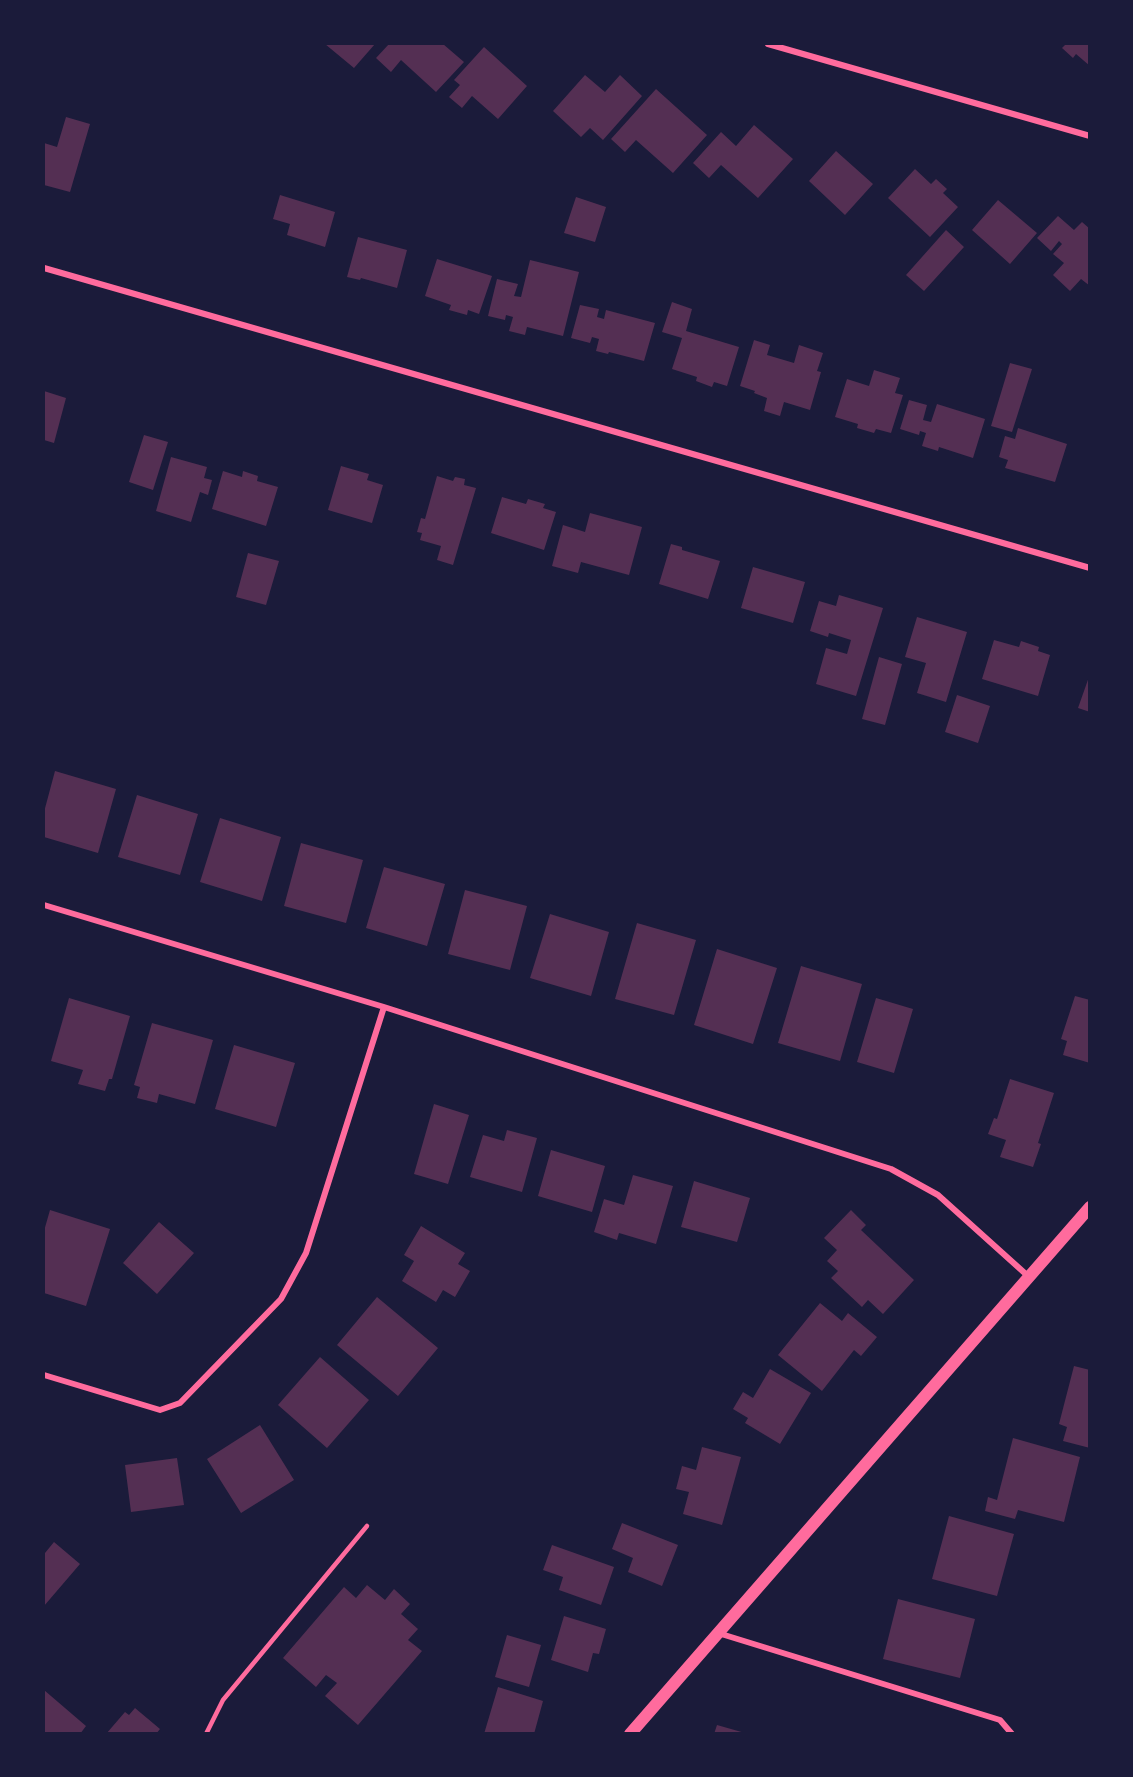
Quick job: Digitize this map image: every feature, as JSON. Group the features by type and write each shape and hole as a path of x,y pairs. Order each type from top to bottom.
{"main road":[{"path":"630,1734 1089,1207"}],"street":[{"path":"768,44 1089,136"},
{"path":"44,268 1089,568"},
{"path":"44,905 384,1007 891,1169 938,1195 1028,1276"},
{"path":"44,1375 160,1410 180,1403 281,1299 306,1253 384,1007"},
{"path":"718,1633 1000,1720 1012,1734"}],"lane":[{"path":"206,1734 223,1700 367,1526"}],"building":[{"path":"325,44 375,44 354,68"},
{"path":"389,44 443,44 464,62 436,92 401,60 391,72 376,58"},
{"path":"1066,44 1090,44 1090,66 1076,54 1073,58 1062,48"},
{"path":"484,47 527,86 498,119 472,96 462,108 449,97 460,85 454,80"},
{"path":"585,75 605,92 620,75 642,96 603,140 590,128 581,137 553,111"},
{"path":"656,89 707,135 673,173 636,140 625,152 611,139"},
{"path":"66,117 90,124 70,192 44,185 44,143 57,147"},
{"path":"754,125 793,159 758,198 721,165 709,178 693,163 721,132 736,146"},
{"path":"836,151 873,184 845,215 809,181"},
{"path":"915,169 931,184 936,179 947,189 943,193 958,207 930,237 888,198"},
{"path":"280,195 335,212 325,247 287,235 290,224 273,219"},
{"path":"576,197 606,207 595,242 564,233"},
{"path":"998,200 1037,233 1010,264 972,230"},
{"path":"1058,216 1074,230 1082,222 1090,229 1090,286 1081,279 1070,291 1053,275 1064,263 1053,254 1062,244 1059,241 1051,251 1037,238"},
{"path":"946,230 964,247 924,291 906,275"},
{"path":"358,237 407,250 397,288 361,278 360,280 347,277"},
{"path":"437,259 492,276 479,314 468,310 467,315 449,310 451,305 425,296"},
{"path":"530,260 579,272 563,336 527,327 525,335 509,331 513,317 506,315 505,320 488,316 497,279 518,284 514,296 521,297"},
{"path":"672,302 692,309 686,331 739,347 727,386 714,382 712,387 696,381 697,377 672,369 682,338 662,332"},
{"path":"580,305 599,309 597,317 604,319 606,310 655,323 644,361 596,351 599,339 592,337 590,343 571,338"},
{"path":"754,340 770,345 767,355 794,363 799,345 823,353 817,371 821,372 810,410 784,402 780,416 764,411 767,398 740,386"},
{"path":"1010,363 1032,369 1012,432 991,426"},
{"path":"874,370 900,378 895,393 903,395 891,433 876,429 874,433 857,428 858,424 835,417 847,379 869,386"},
{"path":"44,391 66,398 54,443 44,440"},
{"path":"909,400 927,405 923,420 931,422 937,404 985,419 973,458 939,447 938,451 922,446 926,433 920,431 919,435 900,429"},
{"path":"1018,428 1067,444 1055,482 1005,468 1008,460 999,457 1005,436 1015,439"},
{"path":"144,435 168,442 153,490 129,482"},
{"path":"171,457 207,467 204,478 212,480 208,495 200,492 191,522 156,511"},
{"path":"341,466 369,474 367,480 383,485 372,523 328,510"},
{"path":"223,471 242,477 243,471 258,476 257,481 278,487 266,526 212,509"},
{"path":"437,476 453,481 455,477 465,479 464,485 476,488 453,565 437,560 441,546 420,540 422,533 417,532 421,518 425,519"},
{"path":"502,497 526,504 528,499 545,504 543,508 556,512 544,550 491,533"},
{"path":"590,513 642,527 629,575 581,562 578,573 552,566 563,525 585,532"},
{"path":"671,544 682,547 682,550 720,561 708,599 659,584"},
{"path":"248,553 279,561 266,605 236,597"},
{"path":"753,567 805,582 793,623 741,608"},
{"path":"839,595 883,608 856,696 816,684 826,648 847,654 851,640 829,633 828,637 810,631 819,601 836,606"},
{"path":"917,617 967,632 946,702 917,693 926,663 905,657"},
{"path":"994,640 1019,647 1021,641 1039,647 1038,651 1050,655 1038,696 982,679"},
{"path":"879,657 902,664 885,725 862,719"},
{"path":"1090,674 1090,712 1078,708"},
{"path":"957,695 990,706 978,743 945,732"},
{"path":"55,771 116,789 98,853 44,837 44,812"},
{"path":"137,795 198,814 180,875 118,857"},
{"path":"220,818 281,837 262,901 200,882"},
{"path":"301,843 363,860 346,923 284,906"},
{"path":"384,867 445,884 427,946 366,928"},
{"path":"465,890 527,906 510,970 448,954"},
{"path":"550,914 609,932 591,996 530,978"},
{"path":"637,923 696,940 674,1015 615,999"},
{"path":"717,949 777,968 753,1044 694,1025"},
{"path":"801,966 862,984 840,1061 778,1043"},
{"path":"1075,996 1090,1000 1090,1063 1063,1055 1067,1041 1061,1039"},
{"path":"69,998 130,1016 112,1079 109,1079 105,1091 78,1084 83,1070 51,1061"},
{"path":"876,998 913,1009 894,1073 857,1062"},
{"path":"152,1023 213,1040 195,1104 159,1094 157,1103 137,1098 140,1087 134,1085"},
{"path":"234,1045 295,1063 276,1127 215,1109"},
{"path":"1010,1079 1054,1093 1033,1167 1000,1157 1006,1140 988,1134 994,1118 997,1119"},
{"path":"434,1104 469,1115 448,1184 414,1174"},
{"path":"507,1130 537,1138 522,1192 470,1177 483,1135 504,1141"},
{"path":"551,1150 605,1166 592,1212 538,1196"},
{"path":"633,1175 673,1186 656,1244 619,1233 617,1240 594,1232 604,1199 624,1205"},
{"path":"694,1181 750,1198 737,1242 681,1227"},
{"path":"50,1210 110,1229 86,1306 44,1293 44,1231"},
{"path":"851,1210 866,1225 861,1230 914,1280 883,1314 868,1300 862,1307 831,1278 838,1271 827,1261 837,1250 824,1238"},
{"path":"159,1222 194,1253 157,1294 123,1263"},
{"path":"421,1226 465,1253 458,1264 470,1271 455,1297 443,1290 436,1302 402,1281 414,1261 404,1255"},
{"path":"377,1297 438,1348 398,1396 337,1345"},
{"path":"820,1303 842,1321 848,1313 877,1337 861,1356 854,1350 822,1391 778,1355"},
{"path":"320,1357 369,1400 327,1448 278,1405"},
{"path":"1074,1366 1090,1370 1090,1448 1063,1441 1067,1427 1059,1424"},
{"path":"770,1369 811,1393 780,1444 745,1423 748,1418 733,1409 743,1392 753,1398"},
{"path":"260,1425 294,1480 241,1513 207,1459"},
{"path":"1013,1438 1080,1457 1064,1522 1018,1510 1015,1519 985,1511 988,1497 997,1500"},
{"path":"702,1447 741,1457 722,1525 683,1514 689,1492 676,1489 682,1466 696,1470"},
{"path":"177,1458 184,1505 131,1512 125,1465"},
{"path":"949,1516 1014,1534 997,1596 932,1579"},
{"path":"622,1523 678,1545 662,1586 628,1572 633,1558 612,1549"},
{"path":"54,1542 80,1564 44,1606 44,1552"},
{"path":"552,1545 614,1567 601,1605 559,1590 563,1577 543,1570"},
{"path":"367,1585 385,1600 394,1589 410,1604 401,1614 418,1629 408,1640 422,1651 358,1725 325,1696 337,1683 326,1675 316,1687 283,1658 344,1587 356,1598"},
{"path":"898,1599 975,1619 960,1678 883,1659"},
{"path":"564,1616 606,1629 599,1654 593,1653 588,1672 551,1660"},
{"path":"507,1635 541,1645 529,1687 495,1677"},
{"path":"498,1687 543,1701 534,1734 484,1734"},
{"path":"44,1690 86,1726 80,1734 44,1734"},
{"path":"135,1708 160,1729 156,1734 106,1734 125,1712 129,1715"},
{"path":"717,1725 745,1733 745,1734 714,1734"}]}
